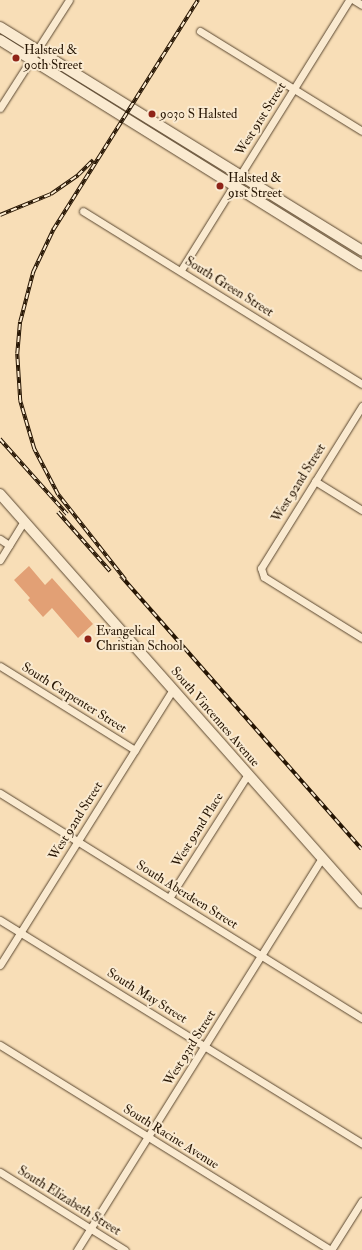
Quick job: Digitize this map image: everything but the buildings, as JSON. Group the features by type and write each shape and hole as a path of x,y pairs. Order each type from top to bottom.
{"main road":[{"path":"0,27 362,251"},
{"path":"0,40 362,265"},
{"name":"South Vincennes Avenue","path":"0,494 362,903"}],"street":[{"path":"0,108 69,0"},
{"name":"West 91st Street","path":"181,270 350,0"},
{"path":"354,0 362,5"},
{"path":"200,31 362,131"},
{"name":"South Green Street","path":"83,211 181,270 362,384"},
{"name":"West 92nd Street","path":"362,406 264,561 262,574 362,638"},
{"path":"314,481 362,510"},
{"path":"0,560 24,521"},
{"path":"0,539 9,545"},
{"name":"South Carpenter Street","path":"0,666 135,750"},
{"name":"West 92nd Street","path":"0,965 173,689"},
{"name":"West 92nd Place","path":"169,898 248,774"},
{"name":"South Aberdeen Street","path":"0,793 362,1018"},
{"name":"West 93rd Street","path":"77,1250 322,858"},
{"name":"South May Street","path":"0,920 362,1144"},
{"name":"South Racine Avenue","path":"0,1045 331,1250"},
{"name":"South Elizabeth Street","path":"0,1172 125,1250"},
{"path":"331,1250 362,1201"}],"railway":[{"path":"125,580 58,495 34,449 20,401 17,354 20,322 33,272 53,230 198,0"},
{"path":"0,215 51,194 78,175 93,160"},
{"path":"0,439 67,514"},
{"path":"58,512 110,571"},
{"path":"121,576 362,849"}],"place":[{"name":"Halsted & 90th Street","path":"16,58"},
{"name":"9030 S Halsted","path":"152,114"},
{"name":"Halsted & 91st Street","path":"220,186"},
{"name":"Evangelical Christian School","path":"88,639"}]}
